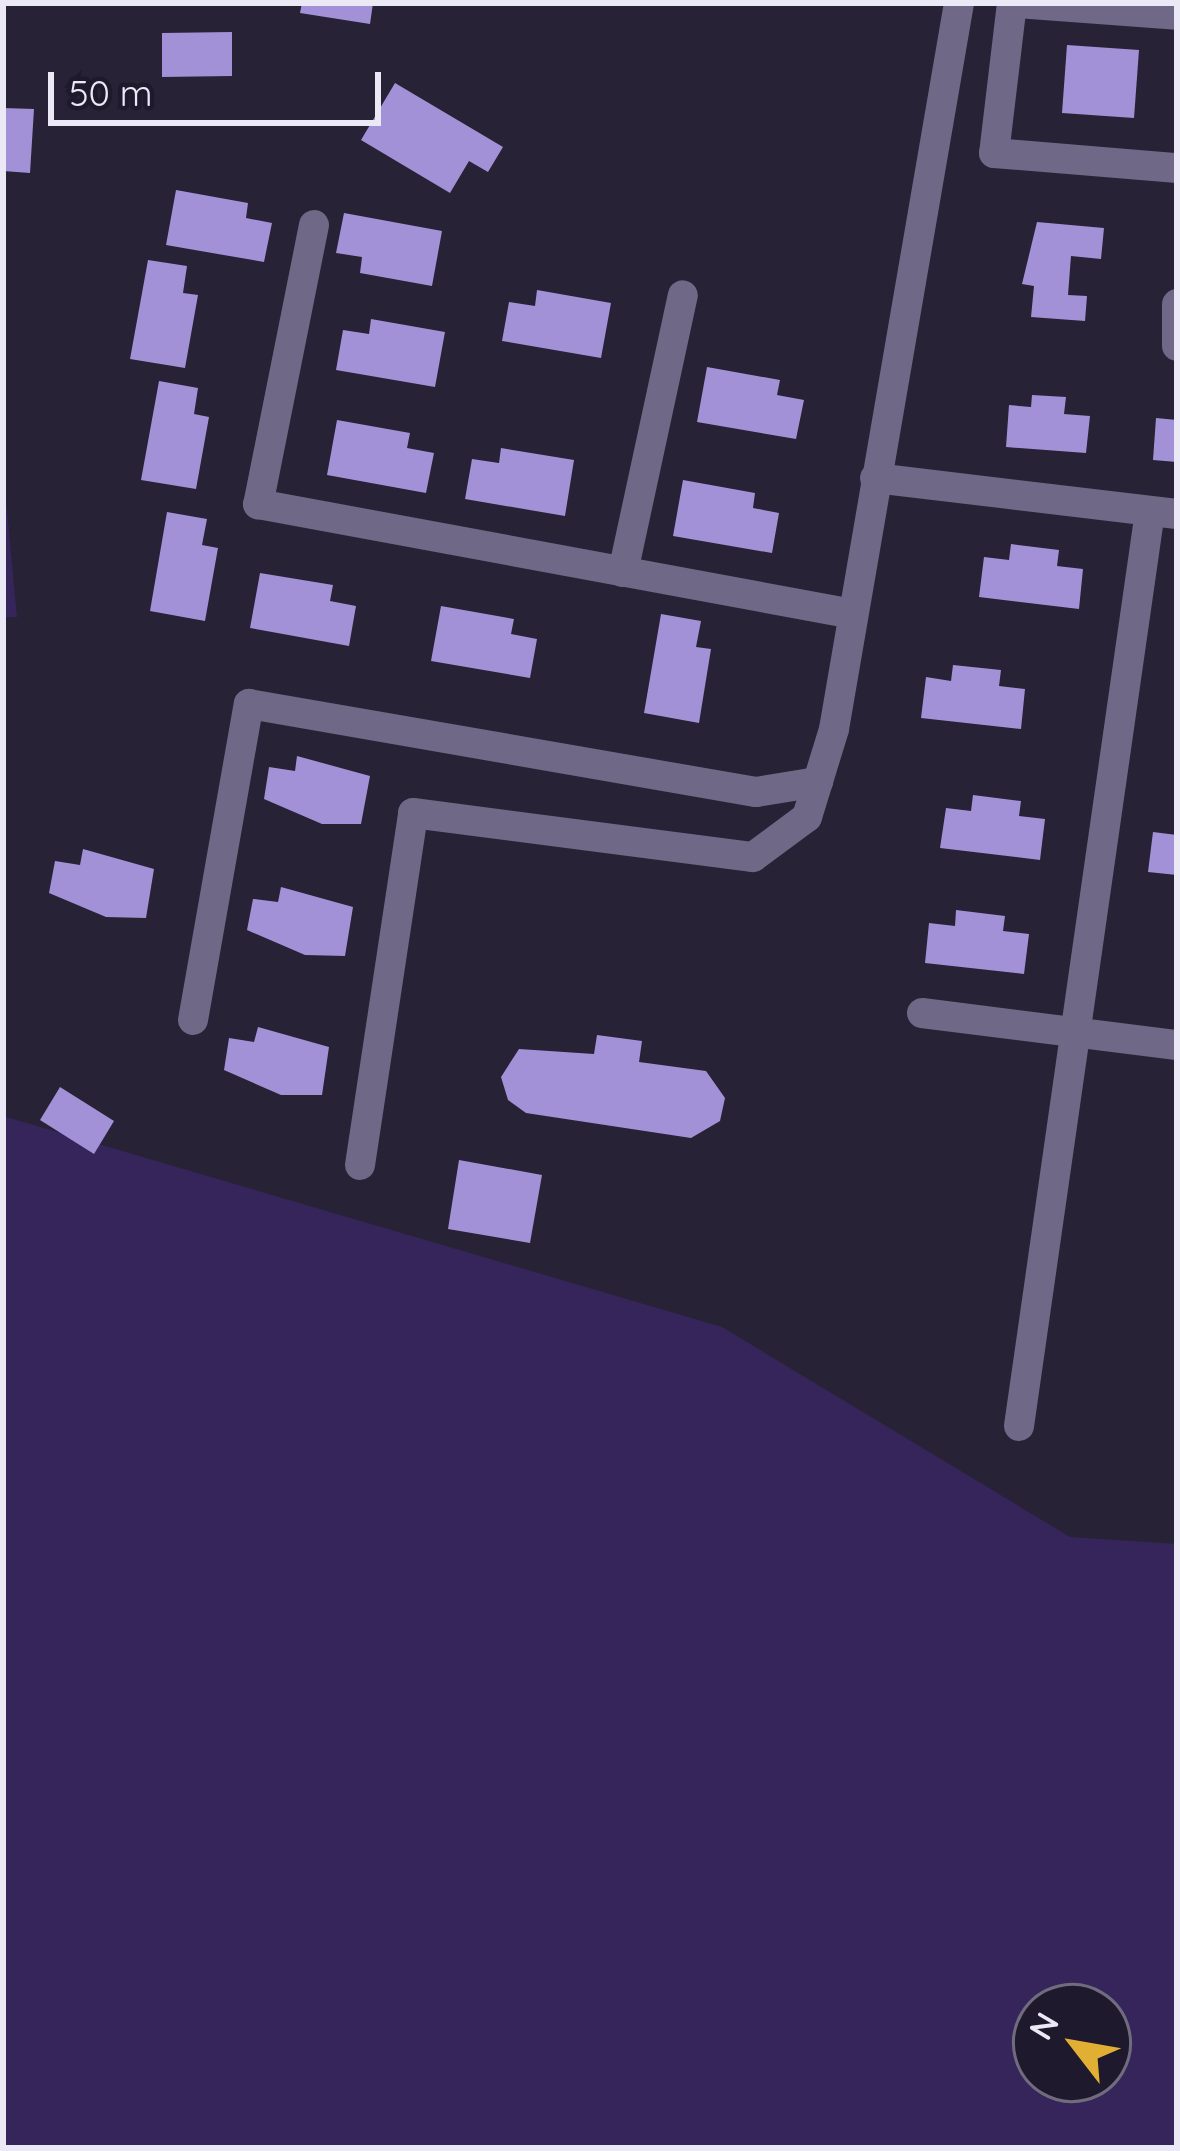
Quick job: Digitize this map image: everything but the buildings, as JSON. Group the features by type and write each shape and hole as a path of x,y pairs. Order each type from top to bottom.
{"street":[{"path":"360,1165 413,813 753,857 807,818 853,614 959,3"},
{"path":"1177,14 1013,3 994,153 1177,168"},
{"path":"314,225 257,504 853,614"},
{"path":"623,572 683,295"},
{"path":"1177,304 1177,346"},
{"path":"875,478 1164,512 1076,1033 1019,1426"},
{"path":"193,1020 249,704 756,792 818,782"},
{"path":"922,1013 1177,1045"}],"shaded area":[{"path":"3,468 17,617 3,617"},
{"path":"3,1116 722,1327 1070,1537 1177,1544 1177,2148 3,2148"}]}
